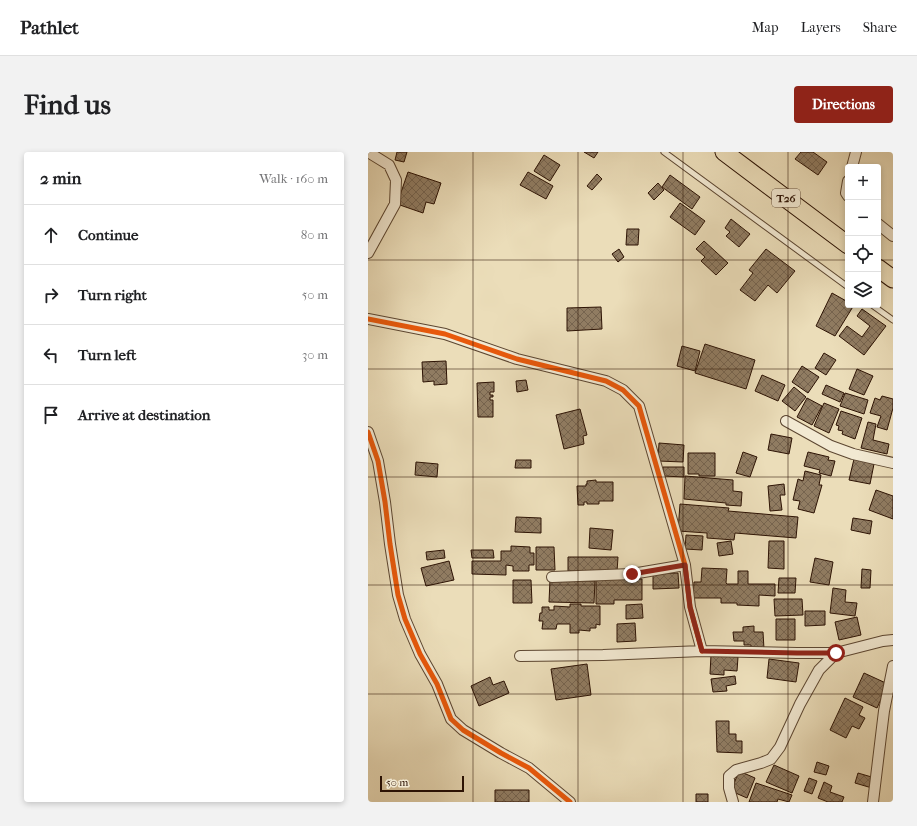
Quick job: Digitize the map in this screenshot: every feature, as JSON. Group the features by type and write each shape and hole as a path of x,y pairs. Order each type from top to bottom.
{"highway":[{"name":"T26","path":"724,152 845,243"},
{"path":"881,270 893,279"}],"street":[{"path":"368,152 389,165 396,180 395,204 368,253"},
{"path":"853,164 856,152"},
{"path":"881,226 893,236"},
{"path":"368,319 445,334 517,359 606,381 623,390 639,406 685,565 690,607 702,651"},
{"path":"786,421 831,446 853,454 893,463"},
{"path":"368,432 378,461 398,595 405,619 420,654 437,684 451,719 463,730 529,768 570,802"},
{"path":"552,577 632,574 685,565"},
{"path":"520,656 603,655 702,651 836,653 883,641 893,640"},
{"path":"733,802 729,788 729,776 736,770 771,759 780,747 800,704 819,670 836,653"},
{"path":"873,802 888,713 893,666"}],"lane":[{"path":"664,152 845,286"},
{"path":"876,308 893,320"}],"building":[{"path":"397,152 407,152 404,162 395,160"},
{"path":"584,152 598,152 594,158"},
{"path":"801,152 813,152 827,162 818,175 795,159"},
{"path":"544,155 560,165 550,181 534,171"},
{"path":"408,172 441,183 434,204 426,202 423,213 397,204"},
{"path":"528,172 553,186 546,199 520,185"},
{"path":"597,174 602,179 592,190 587,186"},
{"path":"670,175 700,197 692,209 662,187"},
{"path":"658,183 664,190 654,200 648,193"},
{"path":"680,203 705,221 695,235 670,217"},
{"path":"731,219 750,234 739,247 726,236 730,232 725,228"},
{"path":"627,229 639,229 638,245 626,245"},
{"path":"704,241 728,263 716,275 701,261 705,257 696,249"},
{"path":"619,249 624,257 618,262 612,254"},
{"path":"766,249 795,271 777,293 768,285 755,301 740,290 753,273 749,270"},
{"path":"832,293 845,300 845,308 852,308 835,336 816,326"},
{"path":"601,307 602,329 567,331 567,308"},
{"path":"862,309 886,326 864,355 839,336 847,326 862,337 870,326 857,316"},
{"path":"705,344 755,360 746,389 695,373"},
{"path":"682,346 700,351 695,371 677,366"},
{"path":"824,353 836,360 826,375 815,368"},
{"path":"446,361 447,384 434,385 434,381 423,382 422,362"},
{"path":"802,366 819,377 808,393 792,382"},
{"path":"857,369 873,376 864,395 849,389"},
{"path":"762,375 785,385 778,401 755,391"},
{"path":"526,380 528,390 517,392 516,381"},
{"path":"494,382 494,392 490,392 490,395 493,395 493,397 490,397 490,400 493,400 493,417 478,417 477,383"},
{"path":"826,385 844,393 840,402 822,394"},
{"path":"794,387 806,397 795,411 782,401"},
{"path":"845,393 868,400 864,414 840,406"},
{"path":"882,396 893,399 893,408 887,430 877,427 881,416 870,413 875,398 880,400"},
{"path":"807,398 822,406 812,425 797,417"},
{"path":"824,403 839,409 829,433 814,426"},
{"path":"580,409 587,435 583,436 584,444 564,449 556,415"},
{"path":"841,411 862,418 855,439 842,434 843,431 838,430 839,426 836,425"},
{"path":"868,422 876,424 873,440 889,444 887,454 861,448"},
{"path":"771,434 792,438 789,454 768,450"},
{"path":"659,443 684,445 683,462 658,461"},
{"path":"743,452 757,457 750,477 736,473"},
{"path":"808,452 829,457 828,460 835,461 831,476 819,473 820,470 804,466"},
{"path":"688,453 715,453 715,476 688,474"},
{"path":"854,459 874,464 870,484 849,480"},
{"path":"516,460 531,460 531,468 515,468"},
{"path":"416,462 438,464 437,477 415,475"},
{"path":"663,467 684,467 684,477 663,476"},
{"path":"805,471 821,475 819,485 822,485 814,513 798,509 800,501 793,500 798,479 803,481"},
{"path":"685,476 733,480 733,491 742,492 741,506 684,499"},
{"path":"596,480 596,482 613,482 613,501 599,501 599,504 587,504 587,502 584,502 584,505 578,505 577,486 586,486 587,481"},
{"path":"784,484 785,495 780,495 782,510 770,511 768,486"},
{"path":"876,490 893,496 893,519 869,510"},
{"path":"680,504 729,508 728,511 798,517 796,538 735,533 734,540 707,538 707,533 678,531"},
{"path":"516,517 541,518 541,533 515,532"},
{"path":"853,518 872,521 870,534 851,530"},
{"path":"590,528 613,530 611,550 589,548"},
{"path":"686,535 703,536 702,550 685,549"},
{"path":"731,541 733,554 719,556 717,543"},
{"path":"769,541 784,541 784,569 768,568"},
{"path":"511,546 530,547 530,553 534,553 534,565 529,565 529,571 513,571 513,566 506,565 506,575 472,574 472,561 501,561 501,551 511,551"},
{"path":"536,547 554,547 555,570 536,570"},
{"path":"444,550 445,558 427,560 426,552"},
{"path":"471,550 493,550 494,558 472,558"},
{"path":"568,557 618,557 617,572 568,571"},
{"path":"815,558 833,562 829,585 810,582"},
{"path":"449,561 454,580 426,586 421,568"},
{"path":"702,568 727,569 727,584 738,584 738,571 748,571 748,584 775,584 775,596 759,595 759,606 737,605 737,603 721,603 721,598 693,598 694,582 701,582"},
{"path":"862,569 871,570 870,588 861,588"},
{"path":"678,573 679,588 653,589 653,574"},
{"path":"779,578 796,578 795,593 778,593"},
{"path":"596,579 642,579 642,600 614,600 614,604 596,604"},
{"path":"513,580 531,580 532,603 513,603"},
{"path":"550,580 595,581 594,603 549,602"},
{"path":"833,588 846,590 845,602 857,603 855,616 830,613"},
{"path":"774,599 802,599 803,615 775,616"},
{"path":"570,604 581,604 581,606 600,606 600,625 596,624 596,628 590,628 590,631 579,630 579,633 570,633 570,624 557,624 556,629 542,629 543,621 539,621 540,613 542,613 542,607 549,607 549,610 554,610 554,606 570,607"},
{"path":"642,604 643,618 626,619 626,605"},
{"path":"805,611 825,611 825,625 805,626"},
{"path":"857,617 861,635 839,640 835,622"},
{"path":"776,619 795,619 795,640 776,640"},
{"path":"635,623 636,641 617,642 617,624"},
{"path":"754,626 754,632 763,632 764,649 751,650 751,645 744,645 744,641 734,641 733,632 743,632 743,627"},
{"path":"711,655 738,657 737,671 724,670 724,675 710,674"},
{"path":"769,659 799,663 796,682 767,678"},
{"path":"587,664 591,695 556,700 551,669"},
{"path":"864,673 888,684 877,708 853,697"},
{"path":"735,676 736,684 726,686 727,691 713,692 711,679"},
{"path":"490,677 493,685 504,681 509,693 479,706 471,686"},
{"path":"845,698 863,707 859,715 865,718 859,729 852,726 846,738 830,730"},
{"path":"716,721 729,721 729,734 736,734 736,741 742,741 742,753 717,752"},
{"path":"817,762 829,766 826,775 814,772"},
{"path":"774,765 799,776 792,793 766,782"},
{"path":"739,771 755,778 747,798 731,791"},
{"path":"858,773 875,778 872,788 855,783"},
{"path":"809,778 817,781 812,794 804,791"},
{"path":"824,782 832,786 830,792 844,797 842,802 828,802 818,798"},
{"path":"756,783 792,795 789,802 778,799 777,802 749,802"},
{"path":"495,790 529,790 529,802 495,802"},
{"path":"696,794 708,794 708,802 696,802"}],"cycle path":[{"path":"368,319 445,334 517,359 606,381 623,390 639,406 685,565 690,607 702,651"},
{"path":"368,432 378,461 398,595 405,619 420,654 437,684 451,719 463,730 529,768 570,802"}],"route":[{"path":"632,574 685,565 690,607 702,651 836,653"}]}
